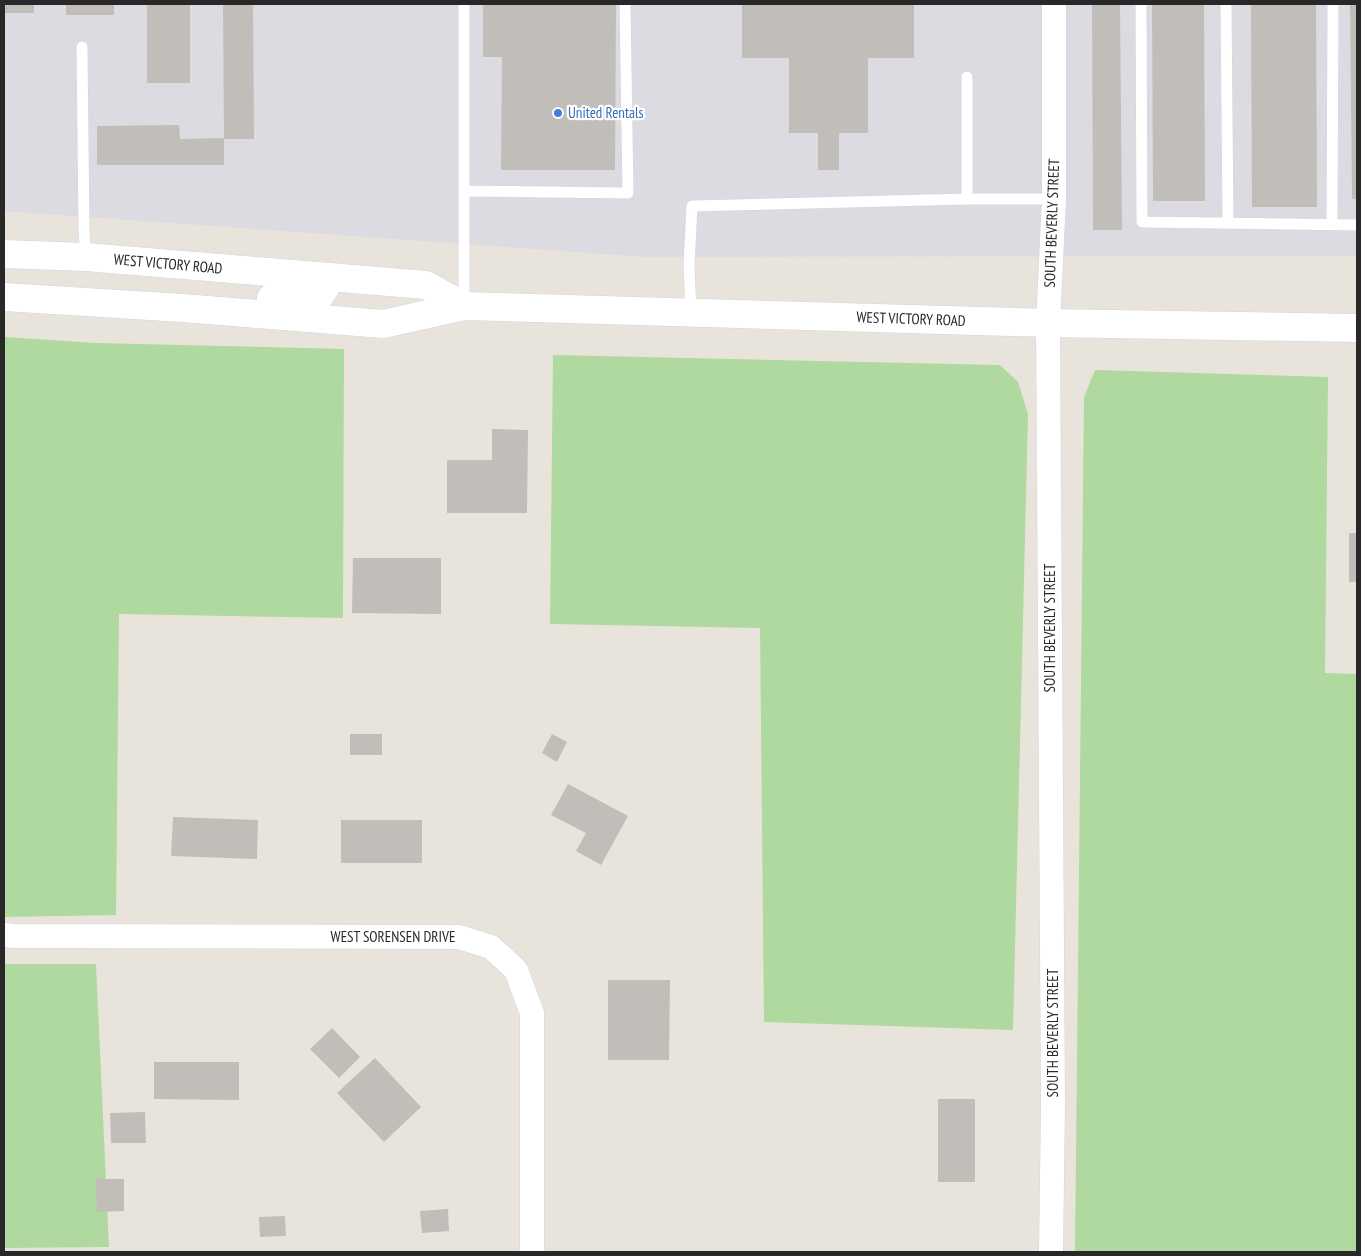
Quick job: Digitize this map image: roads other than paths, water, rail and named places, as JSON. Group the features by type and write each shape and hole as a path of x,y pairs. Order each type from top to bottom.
{"main road":[{"name":"WEST VICTORY ROAD","path":"4,254 86,257 426,285 464,306"},
{"name":"WEST VICTORY ROAD","path":"183,308 275,298 318,299 332,278"},
{"name":"WEST VICTORY ROAD","path":"4,296 383,324 464,306 1048,323 1357,328"}],"street":[{"name":"SOUTH BEVERLY STREET","path":"1051,1252 1053,1094 1048,323 1054,199 1054,4"},
{"name":"WEST SORENSEN DRIVE","path":"4,935 460,937 491,947 516,970 532,1013 532,1252"}],"lane":[{"path":"464,4 464,306"},
{"path":"465,191 628,193 625,4"},
{"path":"1141,4 1142,222 1357,225"},
{"path":"1226,4 1228,223"},
{"path":"1332,225 1333,4"},
{"path":"82,47 84,231 86,257"},
{"path":"967,77 968,199"},
{"path":"691,312 689,266 692,206 968,199 1054,199"}],"place":[{"name":"United Rentals","path":"558,113"}]}
